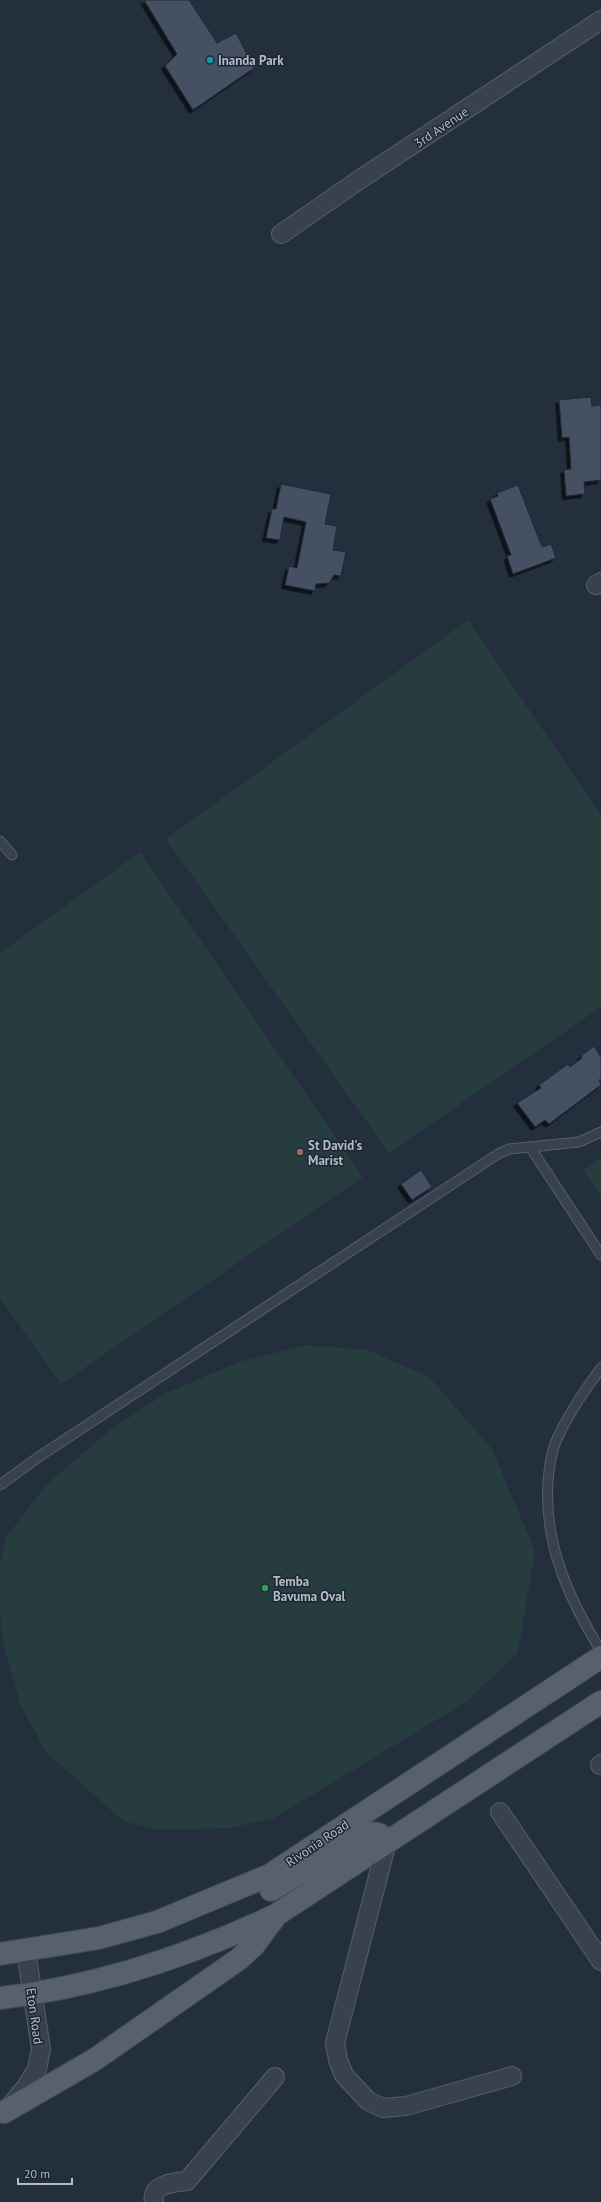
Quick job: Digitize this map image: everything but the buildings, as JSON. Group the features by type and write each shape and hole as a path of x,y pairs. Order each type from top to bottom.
{"main road":[{"name":"Rivonia Road","path":"0,1954 99,1938 157,1922 270,1874 601,1657"},
{"path":"0,1998 65,1988 187,1954 276,1915 601,1702"},
{"path":"157,1922 187,1920 232,1908 275,1888 367,1834 374,1832 381,1835 387,1842"},
{"path":"2,2114 94,2060 239,1959 254,1945 276,1915"}],"street":[{"name":"3rd Avenue","path":"281,234 359,180 411,148 601,20"},
{"path":"500,1812 601,1961"},
{"path":"387,1842 335,2043 338,2060 344,2075 368,2101 383,2108 406,2106 512,2076"},
{"name":"Eton Road","path":"2,2114 26,2087 37,2069 40,2049 26,1951"},
{"path":"154,2202 153,2198 157,2189 168,2183 187,2181 275,2077"}],"lane":[{"path":"0,841 12,855"},
{"path":"0,1485 40,1456 498,1154 509,1149 579,1142 601,1132"},
{"path":"530,1147 601,1254"},
{"path":"601,1368 570,1412 556,1442 549,1467 548,1493 548,1520 558,1564 582,1622 601,1651"}],"green space":[{"path":"468,620 601,815 601,1007 389,1153 166,839"},
{"path":"140,852 363,1177 61,1384 0,1298 0,953"},
{"path":"601,1158 601,1196 583,1170"},
{"name":"Temba Bavuma Oval","path":"305,1345 368,1350 429,1377 492,1449 535,1551 518,1653 466,1702 274,1818 230,1828 157,1830 123,1821 46,1752 21,1706 4,1648 0,1613 0,1563 7,1536 47,1484 109,1431 166,1393 239,1362"}],"place":[{"name":"Inanda Park","path":"210,60"},
{"name":"St David's Marist","path":"300,1152"},
{"name":"Temba Bavuma Oval","path":"265,1588"}]}
